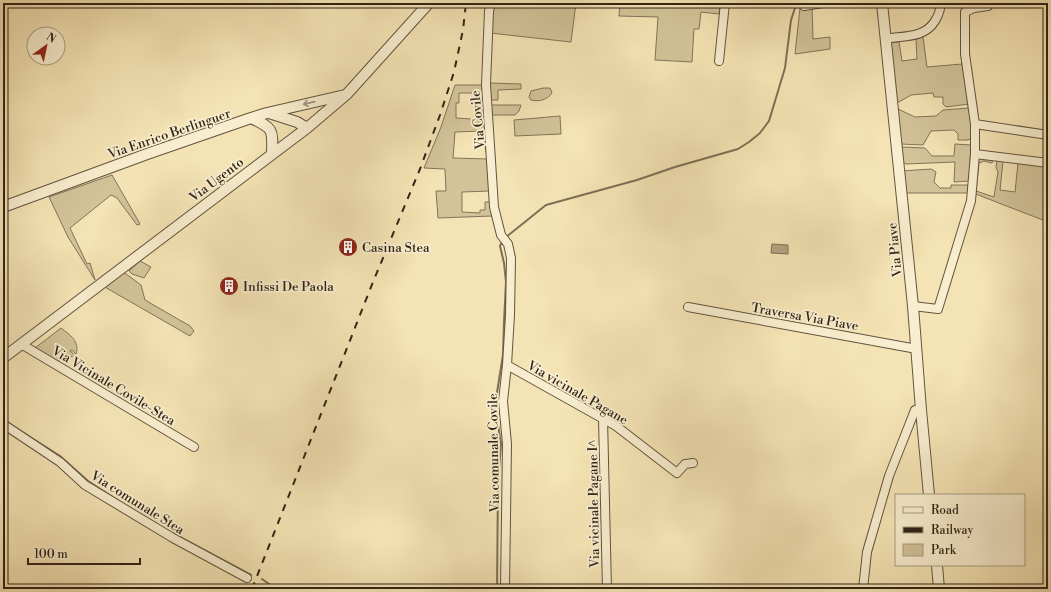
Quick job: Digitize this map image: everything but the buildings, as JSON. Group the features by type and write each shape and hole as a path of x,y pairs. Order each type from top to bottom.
{"street":[{"name":"Via Ugento","path":"3,358 306,128 347,94 429,3"},
{"name":"Via Covile","path":"491,3 489,11 486,84 494,206 501,235 508,244"},
{"path":"719,61 725,3"},
{"path":"804,6 823,3"},
{"name":"Via Piave","path":"882,3 913,306 929,494"},
{"path":"890,38 925,32 937,17 940,3"},
{"path":"913,306 938,309 971,201 975,154 975,124 965,54 965,12 974,8 988,6 988,3"},
{"name":"Via Enrico Berlinguer","path":"3,207 147,154 251,118 347,94"},
{"path":"267,113 284,117 297,122 306,128"},
{"path":"251,118 267,126 273,137 272,153"},
{"path":"975,124 1048,135"},
{"path":"975,154 1048,163"},
{"name":"Via comunale Covile","path":"505,589 507,444 503,402 510,315 511,258 508,244"},
{"name":"Traversa Via Piave","path":"688,308 917,349"},
{"name":"Via Vicinale Covile-Stea","path":"21,344 194,447"},
{"name":"Via vicinale Pagane","path":"507,365 616,426 677,473 685,464 693,463"},
{"path":"863,589 867,552 889,476 915,410 921,410"},
{"name":"Via vicinale Pagane I^","path":"603,418 606,589"},
{"name":"Via comunale Stea","path":"3,424 60,462 85,485 173,538 247,578"},
{"path":"936,566 939,589"}],"green space":[{"path":"494,3 576,3 571,42 490,33"},
{"path":"620,3 697,3 720,5 719,14 701,12 699,29 694,29 692,62 655,60 658,17 619,16"},
{"path":"812,7 813,39 830,37 830,49 795,54 800,8"},
{"path":"923,37 927,67 962,64 969,104 946,107 943,104 943,97 934,97 933,93 911,95 899,102 896,100 889,42 899,42 902,61 917,59 916,39"},
{"path":"490,83 521,84 521,89 498,90 498,100 491,100"},
{"path":"455,85 483,85 482,93 459,93 459,103 456,103 456,118 485,120 488,152 486,152 483,131 455,132 453,158 488,159 490,191 462,192 462,212 480,213 480,210 485,210 485,202 490,202 492,216 438,218 436,191 446,191 445,169 424,168 441,127"},
{"path":"550,88 552,93 543,100 531,100 529,97 531,91"},
{"path":"491,105 521,105 519,111 515,115 492,115"},
{"path":"896,108 915,117 936,116 943,110 969,108 972,136 969,140 958,140 958,134 954,130 931,131 923,145 900,144"},
{"path":"560,116 561,134 515,136 514,120"},
{"path":"955,144 971,145 969,181 954,182 955,162 906,164 901,161 900,150 903,147 925,148 932,156 954,156"},
{"path":"977,158 993,160 992,163 984,161 979,163 976,191 994,197 998,172 996,167 997,160 1003,161 1000,190 1015,192 1018,163 1046,167 1044,189 1048,190 1048,222 973,193"},
{"path":"931,169 936,172 934,182 940,188 951,188 951,185 968,185 968,193 904,193 902,171"},
{"path":"112,175 140,224 137,225 117,198 111,195 70,228 87,264 90,263 95,280 68,237 49,197"},
{"path":"140,261 151,267 144,278 132,274 129,271"},
{"path":"122,271 141,285 145,300 190,326 194,331 190,336 103,286"},
{"path":"61,328 73,339 77,345 77,349 76,354 72,350 70,351 75,355 57,362 35,348"}],"shaded area":[{"path":"772,244 788,245 788,254 771,253"}],"waterway":[{"path":"505,238 546,205 637,180 675,167 738,149 749,142 760,133 769,121 785,68 791,20 795,8 801,3"},
{"path":"497,589 498,481 501,444 495,405 503,355 506,282 500,246 502,242"},
{"path":"8,423 60,456 88,481 122,503"},
{"path":"172,533 251,575"},
{"path":"262,579 276,589"}],"railway":[{"path":"252,589 373,282 420,169 440,115 454,72 463,30 466,3"}],"place":[{"name":"Casina Stea","path":"348,247"},
{"name":"Infissi De Paola","path":"229,286"}]}
